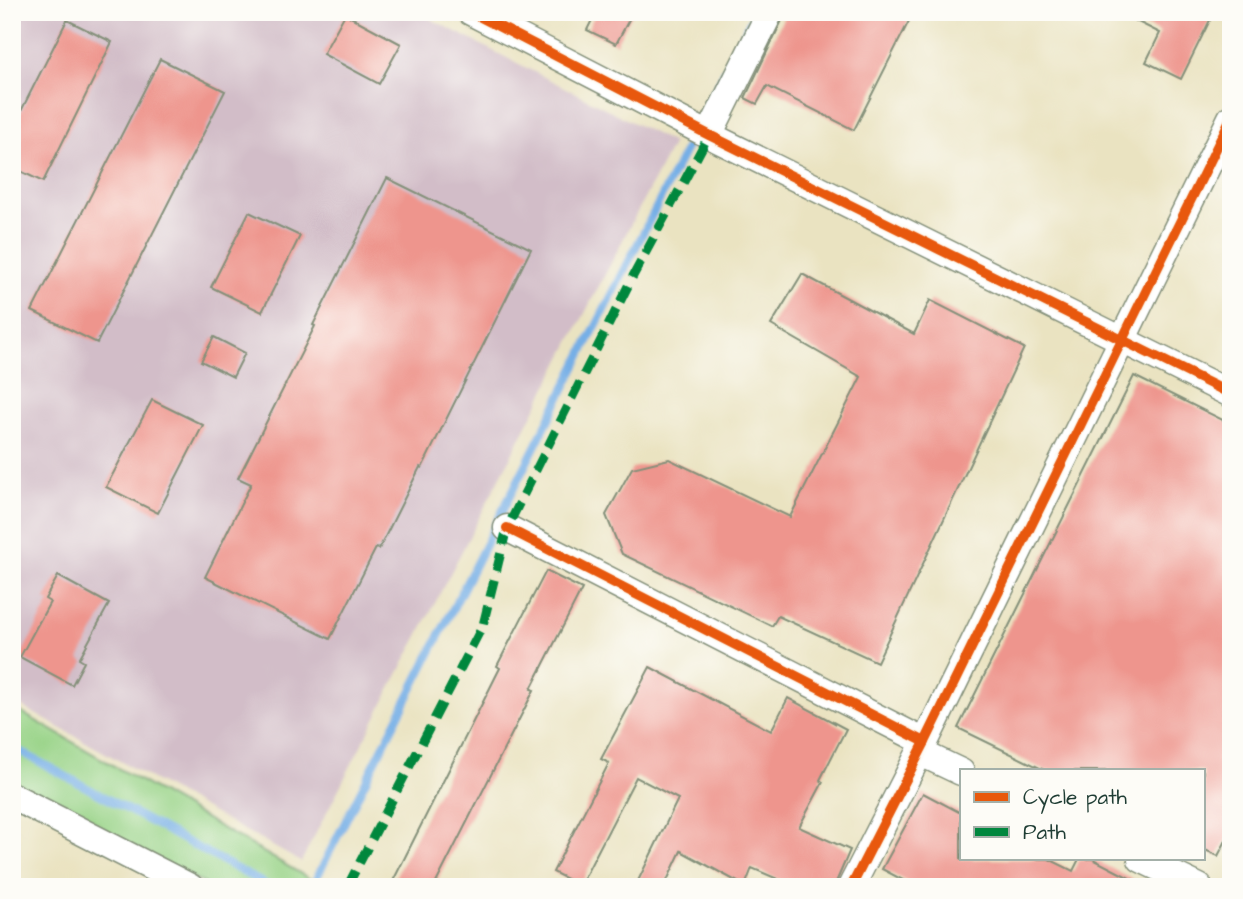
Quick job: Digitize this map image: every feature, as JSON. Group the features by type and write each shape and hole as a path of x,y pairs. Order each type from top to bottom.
{"street":[{"path":"471,12 709,135 1231,394"},
{"path":"709,135 770,12"},
{"path":"851,887 923,747 1231,118"},
{"path":"507,528 923,747 960,771"},
{"path":"12,796 190,887"},
{"path":"1143,860 1199,887"}],"shaded area":[{"path":"12,12 417,12 673,143 301,862 12,701"}],"green space":[{"path":"12,707 315,882 313,887 211,887 12,785"}],"building":[{"path":"596,12 633,12 616,44 587,30"},
{"path":"786,12 898,12 910,19 854,130 767,86 757,104 745,98"},
{"path":"1118,12 1214,12 1181,79 1146,62 1160,33"},
{"path":"345,14 401,44 379,84 323,54"},
{"path":"67,20 112,42 43,182 12,167 12,129"},
{"path":"160,59 225,91 97,343 32,311"},
{"path":"387,178 531,249 422,468 420,467 379,549 376,548 330,639 205,577 251,484 238,478"},
{"path":"249,212 300,236 262,312 211,287"},
{"path":"802,274 914,334 930,300 1024,348 877,662 778,616 772,626 622,554 606,515 632,468 669,459 790,517 861,377 771,325"},
{"path":"214,337 245,353 233,377 201,361"},
{"path":"1134,376 1231,424 1231,831 1218,856 1204,849 1204,769 1042,769 958,728"},
{"path":"152,400 203,425 158,513 106,487"},
{"path":"546,571 582,589 531,689 534,690 434,887 390,887 500,668 497,666"},
{"path":"58,576 109,604 79,659 84,662 72,685 20,657 50,602 45,599"},
{"path":"650,667 771,731 788,698 846,729 820,780 823,782 799,827 850,850 834,887 796,887 752,868 745,886 681,851 664,887 635,887 678,799 636,777 580,886 553,872 609,763 601,759"},
{"path":"923,793 960,812 960,860 1051,860 1073,871 1078,860 1095,860 1147,887 916,887 882,869"}],"waterway":[{"path":"312,887 755,12"},
{"path":"12,747 270,887"}],"marked path":[{"path":"347,887 483,625 507,528 632,278 709,135"}],"cycle path":[{"path":"471,12 709,135 1231,394"},
{"path":"925,742 1231,118"},
{"path":"507,528 925,742 851,887"}]}
